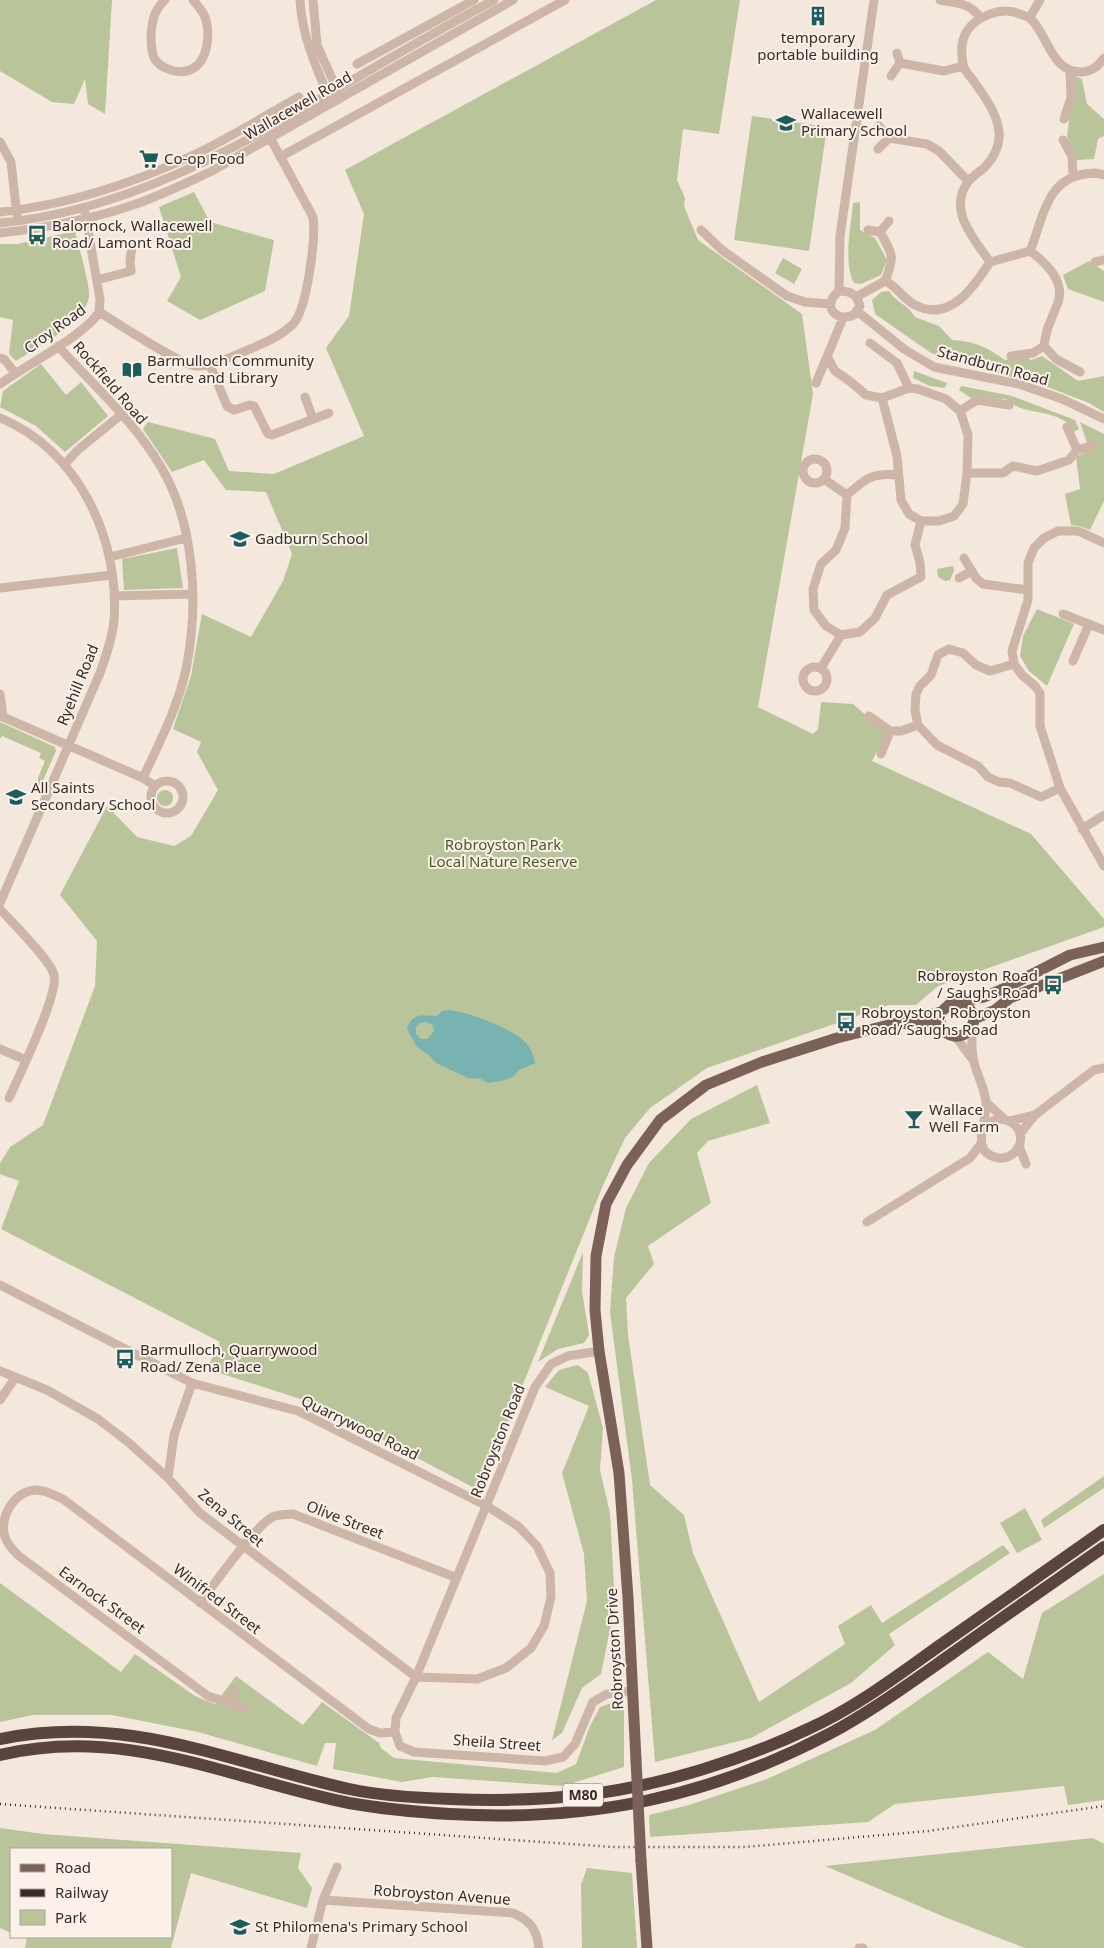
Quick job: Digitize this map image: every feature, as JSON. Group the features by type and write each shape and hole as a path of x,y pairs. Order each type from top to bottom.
{"highway":[{"name":"M80","path":"0,1740 62,1731 92,1731 128,1735 204,1750 351,1789 398,1797 501,1801 593,1794 680,1776 757,1750 808,1729 886,1683 1104,1530"},
{"name":"M80","path":"0,1755 62,1746 128,1749 197,1762 348,1802 396,1811 500,1817 597,1811 619,1807 686,1792 730,1778 789,1754 830,1733 901,1689 1104,1547"}],"main road":[{"path":"599,1351 595,1310 596,1256 606,1204 627,1165 660,1120 706,1085 762,1062 887,1024 941,1012 951,1003 984,998 1070,955 1104,946"},
{"path":"941,1012 940,1025 948,1034 956,1037 968,1032 973,1023 995,1010 1010,998 1104,961"},
{"path":"961,1003 970,1009 973,1023"},
{"path":"887,1024 940,1025"},
{"name":"Robroyston Drive","path":"599,1351 619,1473 628,1598 647,1948"}],"street":[{"path":"165,0 156,10 153,18 151,45 154,58 160,64 178,72 193,69 198,64 202,59 207,42 204,13 194,0"},
{"path":"300,0 306,42 330,98"},
{"path":"313,0 317,45 339,93"},
{"name":"Wallacewell Road","path":"357,64 474,0"},
{"name":"Wallacewell Road","path":"339,93 429,35 494,0"},
{"name":"Wallacewell Road","path":"0,233 18,226 135,204 174,189 210,172 268,134 330,98 513,0"},
{"path":"280,157 565,0"},
{"path":"839,291 840,236 874,0"},
{"path":"940,0 964,3 974,9 981,18"},
{"path":"1030,18 1040,0"},
{"path":"990,262 960,216 960,199 968,181 985,168 993,157 999,141 998,121 988,101 963,66 961,50 967,31 981,18 994,12 1012,11 1030,18 1042,34 1055,60 1070,71 1085,72 1099,66 1104,58"},
{"path":"897,53 900,63"},
{"path":"900,63 944,71 963,66"},
{"path":"890,76 900,63"},
{"path":"1064,119 1070,98 1070,71"},
{"name":"Wallacewell Road","path":"0,212 80,197 141,178 196,154 299,97"},
{"name":"Wallacewell Road","path":"260,119 268,134"},
{"path":"880,126 889,138 927,144 939,151 968,181"},
{"path":"85,213 100,299 99,312 175,358 194,366 210,365 280,336 294,323 302,309 315,231 313,217 268,134"},
{"path":"878,149 889,138"},
{"path":"1063,140 1072,156 1073,176"},
{"path":"0,142 11,162 18,226"},
{"path":"1030,251 1048,200 1059,185 1073,176 1098,173 1104,175"},
{"path":"880,232 890,221"},
{"name":"Wallacewell Road","path":"0,223 18,226"},
{"path":"701,230 722,250 787,296 805,302 830,304"},
{"path":"868,230 880,232"},
{"path":"856,297 885,281 893,263 890,250 880,232"},
{"path":"97,280 134,272 130,261 132,248"},
{"path":"885,281 891,283 900,295 916,306 932,309 947,308 963,298 977,283 990,262 1030,251"},
{"path":"1030,251 1045,262 1057,279 1059,291 1058,303 1046,330 1044,346 1056,359 1080,372"},
{"path":"839,291 846,291 856,297 860,306 852,317 843,318 837,316 831,310 830,304 833,296 839,291"},
{"name":"Standburn Road","path":"857,311 904,349 934,367 1019,384 1062,398 1104,419"},
{"name":"Croy Road","path":"0,384 94,320 99,312"},
{"path":"816,383 843,318"},
{"path":"870,343 897,363 909,388"},
{"name":"Rockfield Road","path":"58,346 122,414 161,467 181,513 186,538 193,594 192,624 186,670 174,708 143,778"},
{"path":"1011,356 1033,352 1044,346"},
{"path":"0,358 15,373"},
{"path":"828,358 835,371 852,382 866,395 882,398 909,388 918,389 946,399 960,411 968,435 967,473 963,504 954,516 939,521 921,521 908,514 900,500 897,456 882,398"},
{"path":"210,365 227,406 234,410 250,405 254,406 268,434 272,435 329,413"},
{"path":"304,397 313,419"},
{"path":"960,411 977,400 1009,405"},
{"path":"64,465 79,449 122,414"},
{"name":"Ryehill Road","path":"0,418 37,441 64,465 81,487 94,510 103,532 110,557 114,596 114,623 110,643 100,673 0,903"},
{"path":"1067,427 1077,450"},
{"path":"967,473 1003,473 1013,466 1037,471 1069,460 1077,450 1094,445"},
{"path":"898,475 883,473 866,478 846,495 845,528 836,550 821,564 813,589 814,610 826,626 841,635 860,632 875,618 887,595 921,577 920,562 915,545 921,521"},
{"path":"824,479 846,495"},
{"path":"1104,543 1078,530 1058,531 1044,538 1034,548 1028,563 1028,600 1012,651 1014,664 1040,693 1040,726 1060,788 1104,866"},
{"path":"110,557 186,538"},
{"path":"964,558 983,584 1028,590"},
{"path":"959,578 972,571"},
{"path":"0,588 112,575"},
{"path":"114,596 193,594"},
{"path":"1063,614 1104,630"},
{"path":"1073,660 1089,624"},
{"path":"821,668 841,635"},
{"path":"1014,664 990,670 976,665 963,653 949,649 938,655 931,675 920,686 916,694 915,711 918,725 937,745 978,766 988,777 999,782 1010,783 1041,797 1060,788"},
{"path":"0,694 1,716 143,778 155,786"},
{"path":"869,716 890,731 901,731 918,725"},
{"path":"881,754 890,731"},
{"path":"1082,829 1104,815"},
{"path":"0,910 44,958 54,975 52,996 9,1098"},
{"path":"973,1023 973,1060 986,1102 984,1127 980,1137 985,1152 990,1156"},
{"path":"956,1037 973,1060"},
{"path":"0,1049 26,1060"},
{"path":"1020,1134 1034,1115 1094,1070 1104,1068"},
{"path":"970,1158 990,1156 1007,1158 1026,1164 1019,1146 1020,1134 1016,1126 1006,1120 986,1102"},
{"path":"984,1127 992,1120 1006,1120 1034,1115"},
{"path":"867,1222 970,1158 981,1144"},
{"path":"1007,1158 1019,1146"},
{"name":"Quarrywood Road","path":"0,1285 192,1384 298,1411 487,1506 518,1526 537,1546 550,1573 551,1597 544,1626 531,1648 506,1668 477,1679 416,1677"},
{"name":"Robroyston Road","path":"395,1732 396,1718 416,1677 535,1386 551,1364 568,1356 599,1351"},
{"name":"Zena Street","path":"0,1371 47,1390 98,1419 128,1442 168,1478 200,1513 416,1677"},
{"path":"0,1400 16,1378"},
{"path":"168,1478 174,1435 192,1384"},
{"name":"Winifred Street","path":"21,1494 36,1490 47,1491 63,1499 369,1729 380,1733 395,1732"},
{"name":"Earnock Street","path":"21,1494 10,1506 5,1518 4,1532 9,1546 19,1556 208,1696 245,1708"},
{"name":"Olive Street","path":"200,1603 265,1521 274,1516 293,1514 457,1578"},
{"path":"230,1703 235,1690"},
{"name":"Sheila Street","path":"395,1732 400,1746 414,1752 545,1761 563,1757 575,1744 594,1702 607,1694 632,1691"},
{"path":"311,1948 323,1900 337,1867"},
{"name":"Robroyston Avenue","path":"323,1900 513,1912 531,1924 536,1932 540,1948"}],"green space":[{"path":"0,0 112,0 105,114 88,104 85,79 74,104 52,102 0,71"},
{"name":"Robroyston Park Local Nature Reserve","path":"656,0 740,0 719,134 683,129 677,180 685,198 684,206 698,240 802,314 813,394 758,707 813,734 818,729 821,702 853,704 886,733 872,761 1031,834 1104,919 1104,927 938,986 916,1005 889,1005 707,1068 650,1108 625,1138 604,1183 480,1491 313,1403 207,1369 220,1342 1,1229 19,1181 0,1174 0,1163 10,1147 43,1125 95,986 97,941 60,895 107,806 137,837 174,846 191,836 218,790 197,752 201,742 173,729 191,676 202,614 251,637 283,581 292,554 266,492 226,490 204,460 172,472 143,429 148,422 215,439 229,471 274,474 364,436 326,348 349,316 364,214 345,170"},
{"path":"1074,75 1082,79 1087,104 1104,119 1104,136 1098,139 1094,159 1077,160 1067,137"},
{"path":"752,116 827,127 809,251 734,240"},
{"path":"194,192 210,222 274,240 265,291 200,320 167,301 181,277 159,207"},
{"path":"860,202 860,230 875,238 887,260 881,275 861,284 854,283 848,255 853,203"},
{"path":"75,231 89,290 86,306 80,315 60,333 16,361 9,354 13,320 0,317 0,244 18,244"},
{"path":"783,258 802,269 794,284 775,273"},
{"path":"1089,261 1104,271 1104,302 1068,289 1063,275"},
{"path":"889,291 915,317 939,326 952,340 980,346 1005,360 1026,356 1031,360 1042,356 1078,381 1104,376 1104,412 1089,403 1040,384 967,366 931,353 875,314 872,300 881,292"},
{"path":"41,364 66,395 81,382 108,416 65,452 36,426 0,407 3,391"},
{"path":"914,371 947,383 945,388 930,386 913,378"},
{"path":"961,386 1012,396 1075,420 1079,429 1073,432 1067,423 1059,418 1020,408 1006,399 971,398 959,390"},
{"path":"1080,422 1104,434 1104,501 1090,530 1071,525 1065,494 1080,489 1076,457 1089,449"},
{"path":"177,548 183,588 124,590 122,559"},
{"path":"953,566 954,571 950,580 945,581 938,577 937,569"},
{"path":"1037,609 1074,624 1047,686 1029,671 1020,656 1023,636"},
{"path":"0,722 55,747 56,751 41,785 38,784 38,778 45,761 39,758 41,753 2,736 0,739"},
{"path":"162,790 168,790 173,795 171,804 162,806 157,801 157,795"},
{"path":"757,1085 770,1123 708,1141 697,1153 711,1203 648,1246 654,1264 626,1298 628,1335 650,1485 684,1515 693,1553 759,1702 845,1644 838,1626 871,1605 882,1623 1003,1545 1010,1553 889,1634 895,1645 851,1683 751,1738 655,1762 632,1480 610,1312 614,1257 626,1208 649,1163 691,1119"},
{"path":"583,1252 582,1291 589,1335 584,1343 558,1349 538,1362"},
{"path":"578,1365 588,1373 603,1428 600,1470 610,1513 615,1605 601,1674 582,1688 562,1733 552,1740 587,1601 584,1554 562,1473 589,1406 545,1387 559,1370"},
{"path":"1104,1476 1104,1488 1044,1528 1041,1520"},
{"path":"1025,1508 1042,1540 1017,1553 1000,1523"},
{"path":"1104,1574 1104,1800 1068,1805 1064,1786 895,1804 868,1822 650,1837 649,1815 689,1805 767,1779 875,1730 988,1652 1023,1679 1042,1613"},
{"path":"0,1583 121,1672 135,1654 195,1696 215,1704 236,1676 303,1725 322,1702 379,1743 381,1748 394,1758 557,1773 576,1764 590,1726 600,1707 611,1703 624,1711 624,1767 563,1786 432,1777 402,1782 333,1769 336,1743 325,1743 317,1766 198,1732 112,1715 33,1715 0,1722"},
{"path":"0,1828 43,1834 301,1853 298,1868 312,1888 307,1908 191,1873 171,1948 25,1948 27,1938 172,1938 172,1848 10,1848 10,1933 0,1928"},
{"path":"1093,1838 1104,1844 1104,1948 1025,1948 947,1918 825,1866"},
{"path":"587,1868 632,1873 637,1948 582,1948 581,1885"}],"water":[{"path":"449,1010 466,1014 515,1034 527,1044 535,1063 519,1070 513,1077 488,1083 481,1079 468,1078 436,1063 417,1047 407,1029 415,1017 437,1016 442,1011","holes":["426,1022 433,1025 434,1031 427,1039 421,1039 416,1034 416,1027 420,1023"]}],"railway":[{"path":"0,1804 613,1847 745,1847 928,1831 1104,1806"}],"place":[{"name":"temporary portable building","path":"818,16"},
{"name":"Wallacewell Primary School","path":"786,123"},
{"name":"Co-op Food","path":"149,159"},
{"name":"Balornock, Wallacewell Road/ Lamont Road","path":"37,235"},
{"name":"Barmulloch Community Centre and Library","path":"132,370"},
{"name":"Gadburn School","path":"240,539"},
{"name":"All Saints Secondary School","path":"16,797"},
{"name":"Robroyston Road / Saughs Road","path":"1053,985"},
{"name":"Robroyston, Robroyston Road/ Saughs Road","path":"846,1022"},
{"name":"Wallace Well Farm","path":"914,1119"},
{"name":"Barmulloch, Quarrywood Road/ Zena Place","path":"125,1359"},
{"name":"St Philomena's Primary School","path":"240,1927"}]}
